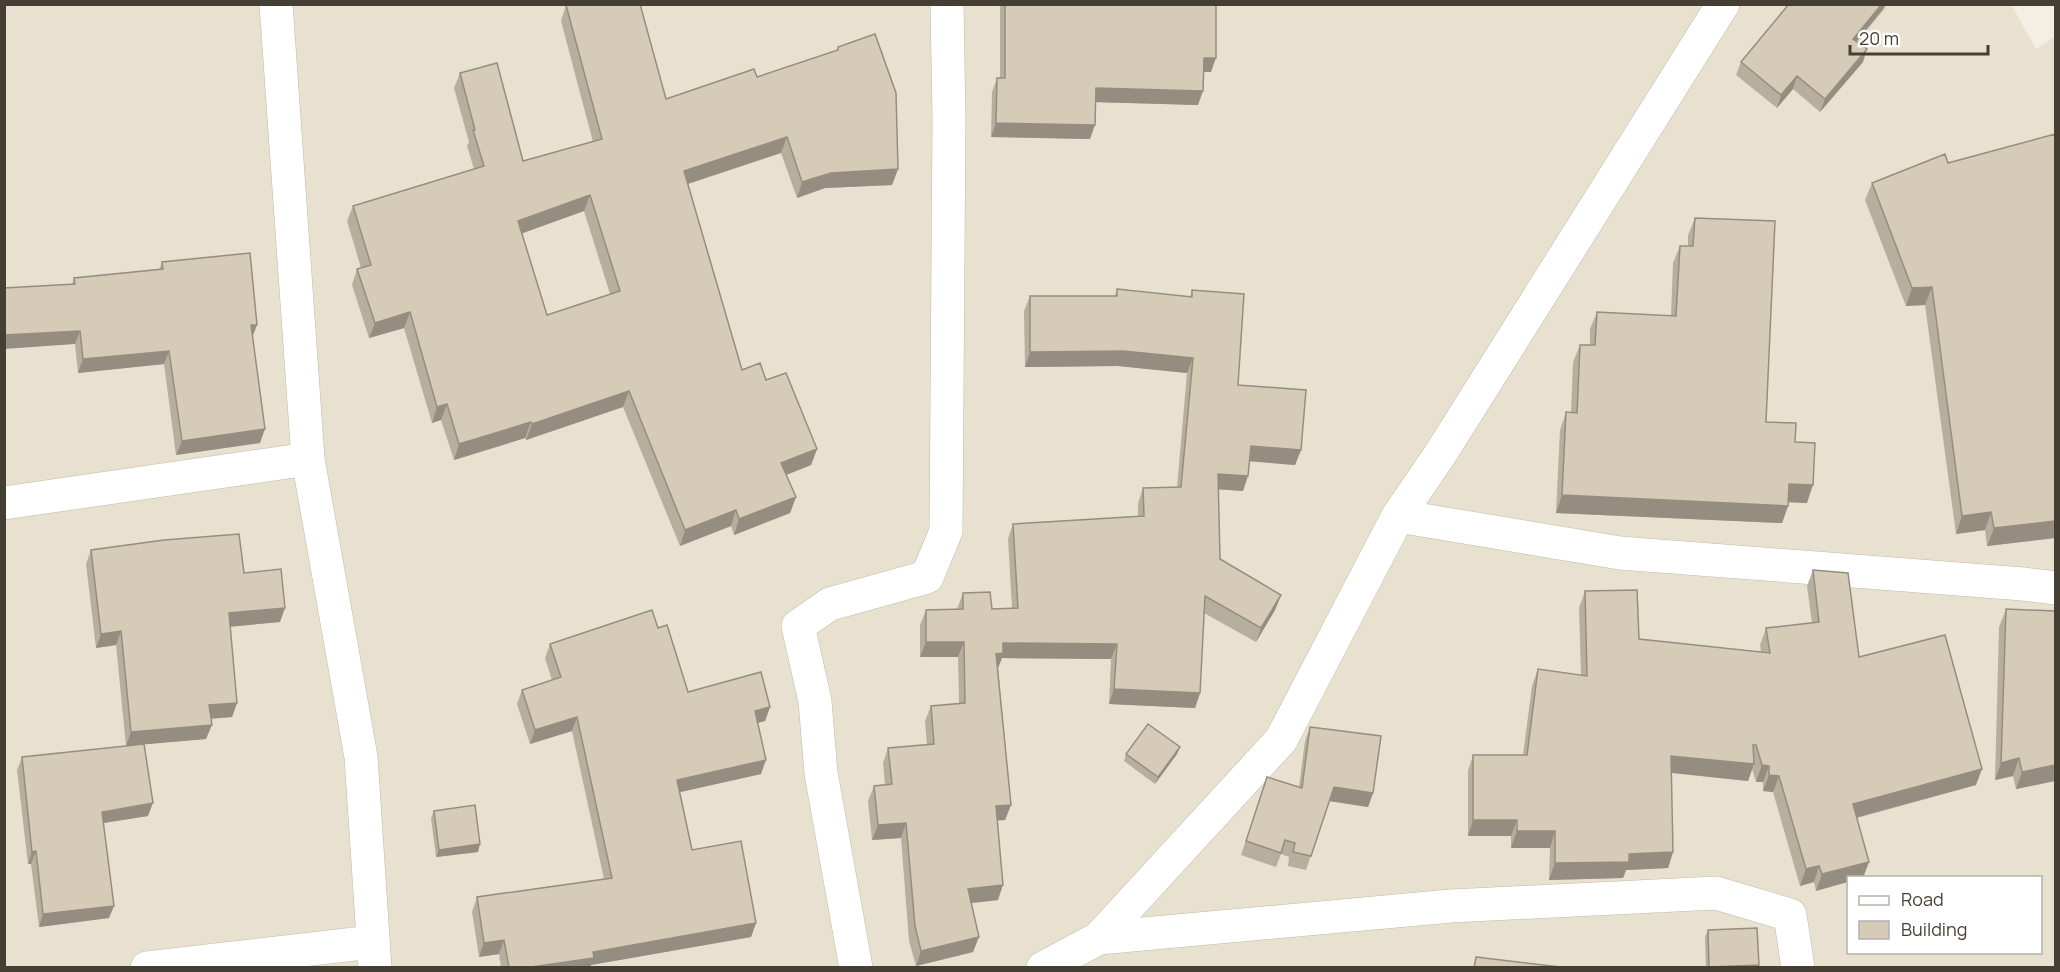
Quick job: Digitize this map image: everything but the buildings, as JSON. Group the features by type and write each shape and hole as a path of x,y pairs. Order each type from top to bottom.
{"street":[{"path":"147,968 374,955 362,757 308,459 276,4"},
{"path":"856,968 821,773 814,701 798,626 830,604 927,577 946,531 949,118 947,4"},
{"path":"1043,968 1099,938 1281,740 1398,516 1447,443 1723,4"},
{"path":"4,503 308,459"},
{"path":"1398,516 1620,553 2055,588"},
{"path":"1099,938 1451,906 1716,893 1790,915 1798,968"}],"shaded area":[{"path":"2011,4 2036,49 2055,36 2055,967 5,968 5,5"}]}
